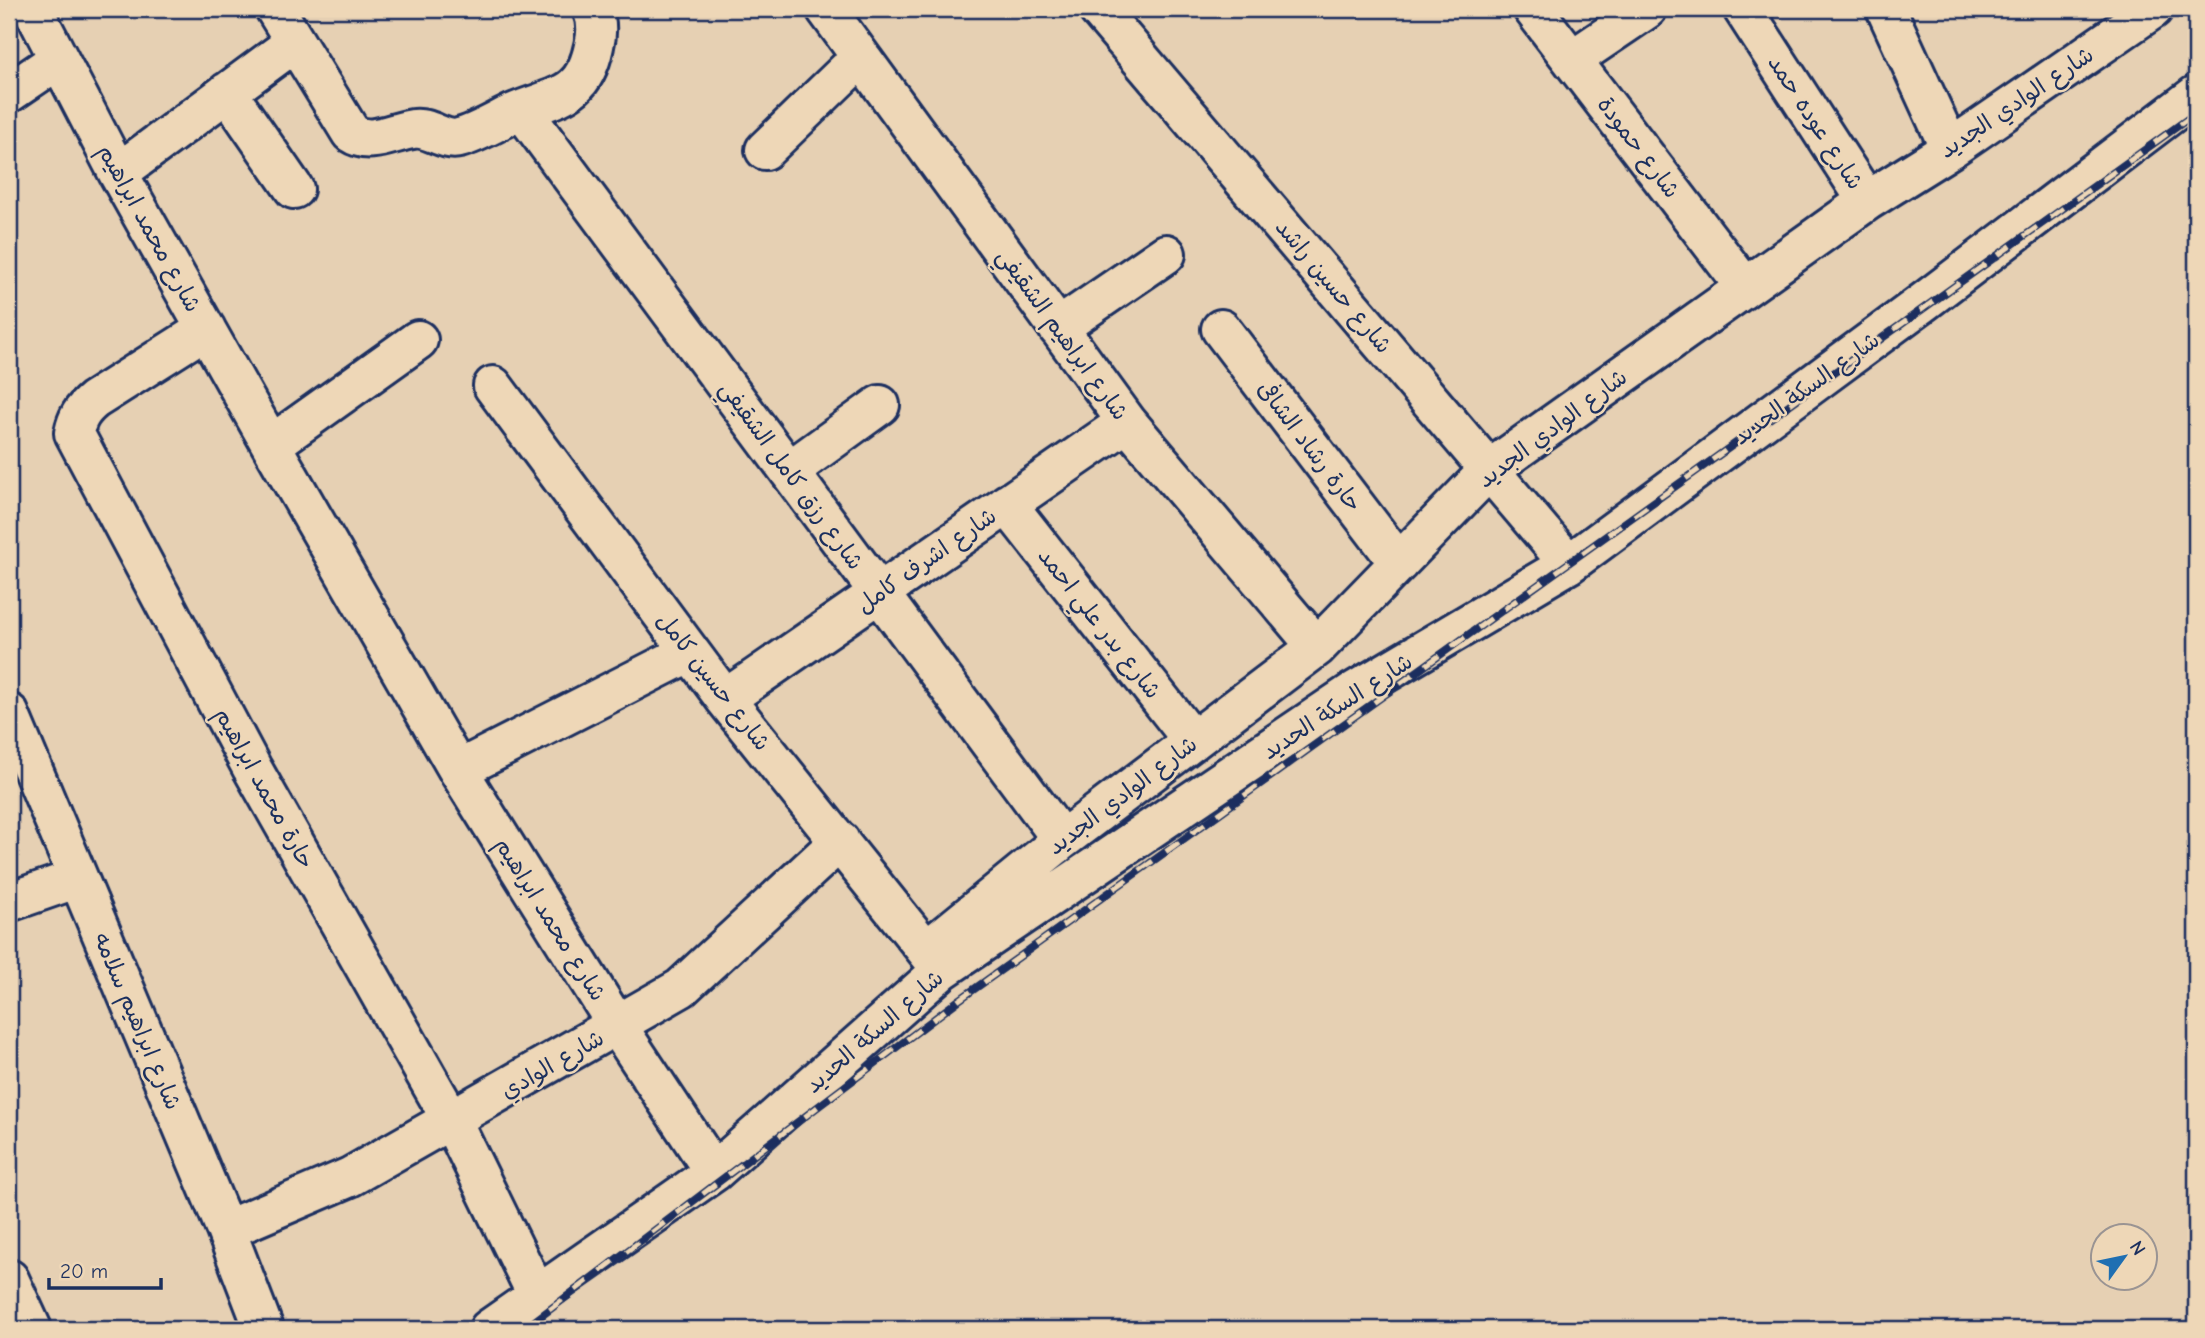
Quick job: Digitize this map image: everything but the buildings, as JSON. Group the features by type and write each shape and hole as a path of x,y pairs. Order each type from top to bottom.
{"street":[{"name":"شارع محمد ابراهيم","path":"33,9 118,173 458,770 618,1027 714,1172"},
{"path":"275,9 351,133 360,139 420,128 458,138 522,110 563,96 581,81 591,61 596,38 595,15 592,9"},
{"name":"شارع ابراهيم الشقيفي","path":"826,9 1127,422 1317,647"},
{"name":"شارع حسين راشد","path":"1098,9 1569,564"},
{"name":"شارع حمودة","path":"1533,9 1745,287"},
{"path":"1573,59 1647,9"},
{"name":"شارع عوده حمد","path":"1742,9 1867,201"},
{"path":"1886,9 1950,149"},
{"name":"شارع الوادي الجديد","path":"934,960 1062,840 1317,647 1490,469 1867,201 1950,149 2152,9"},
{"path":"118,173 294,43"},
{"path":"765,149 861,58"},
{"path":"9,93 60,59"},
{"path":"227,92 294,189"},
{"name":"شارع السكة الحديد","path":"489,1329 714,1172 934,960 1353,692 1569,564 1925,301 2196,95"},
{"name":"شارع رزق كامل الشقيفي","path":"522,110 1062,840"},
{"path":"1058,328 1166,254"},
{"name":"حارة محمد ابراهيم","path":"206,329 94,400 83,409 74,433 252,768 452,1121 537,1295"},
{"name":"حارة رشاد الشافى","path":"1221,329 1399,563"},
{"path":"271,445 418,340"},
{"name":"شارع حسين كامل","path":"493,386 726,699 934,960"},
{"path":"789,471 880,405"},
{"name":"شارع اشرف كامل","path":"726,699 1127,422"},
{"name":"شارع بدر علي احمد","path":"1007,504 1193,741"},
{"path":"458,770 690,652"},
{"name":"شارع ابراهيم سلامه","path":"9,713 226,1230 259,1328"},
{"name":"شارع الوادي","path":"226,1230 350,1177 681,989 840,841"},
{"path":"9,902 78,878"},
{"path":"9,1279 32,1329"}],"railway":[{"path":"524,1329 959,1000 2196,113"}]}
